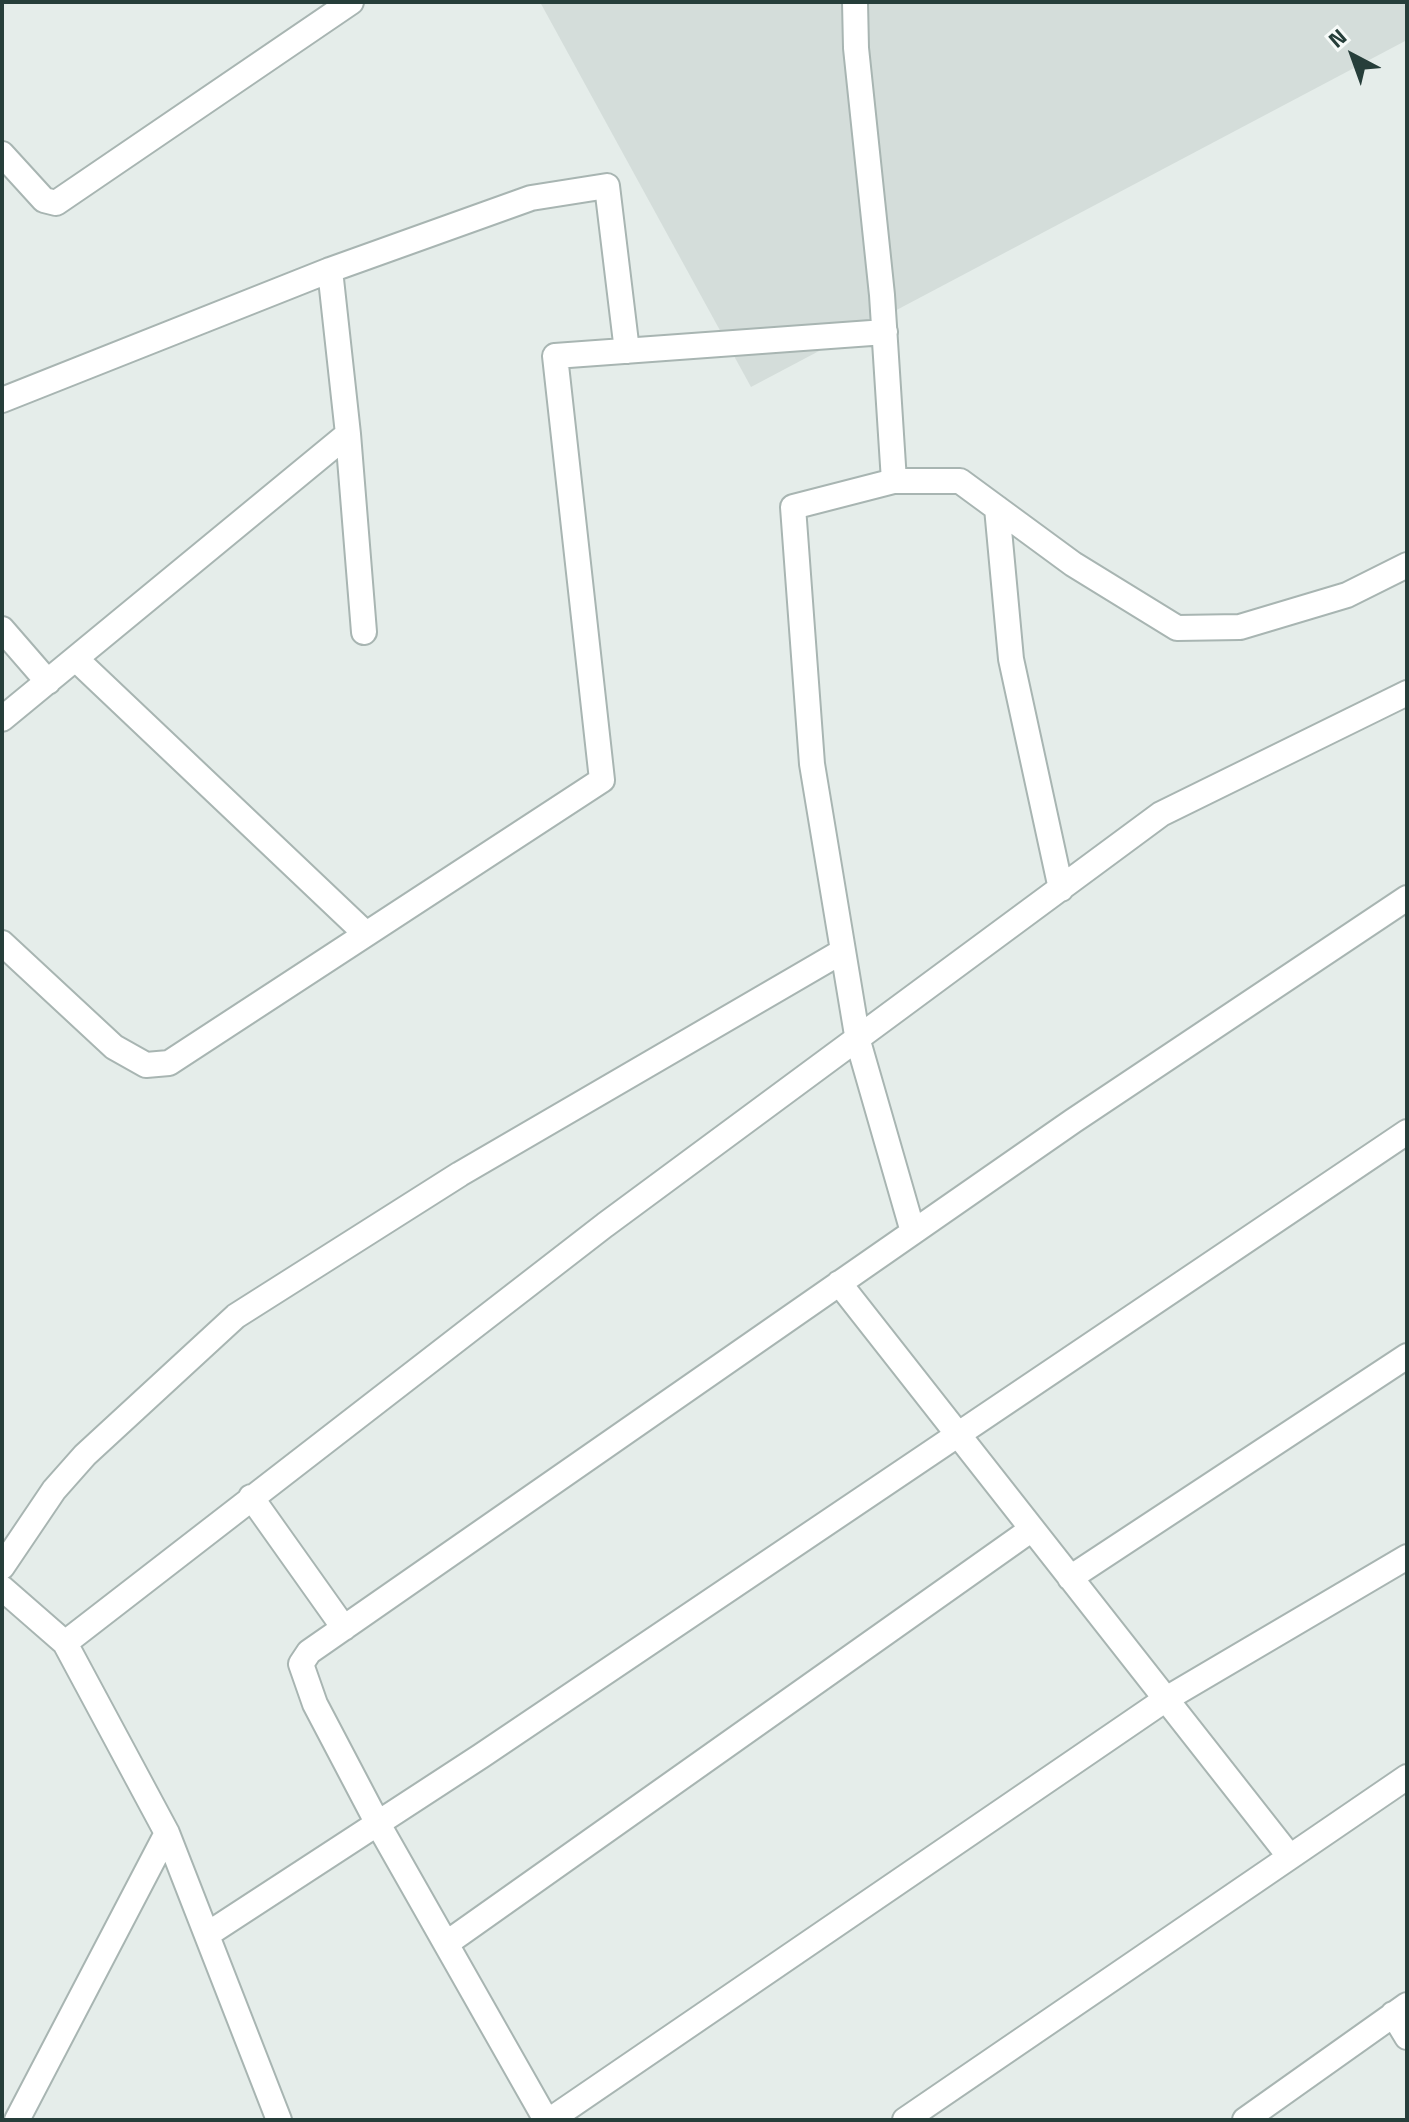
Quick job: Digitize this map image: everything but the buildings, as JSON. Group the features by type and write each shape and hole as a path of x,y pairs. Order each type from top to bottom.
{"street":[{"path":"2,154 44,200 56,203 351,2"},
{"path":"855,2 856,48 885,332 894,481"},
{"path":"2,400 330,270 531,198 607,186 627,351"},
{"path":"330,270 348,434 364,632"},
{"path":"2,943 114,1047 146,1065 169,1063 602,780 555,356 885,332"},
{"path":"2,719 348,434"},
{"path":"913,1232 858,1041 812,764 793,507 894,481 960,481 1073,564 1177,628 1240,627 1347,595 1407,565"},
{"path":"997,508 1011,659 1061,889"},
{"path":"2,629 48,682"},
{"path":"77,660 366,934"},
{"path":"65,1643 605,1225 858,1041 1161,814 1407,693"},
{"path":"1407,898 1073,1121 839,1283 309,1652 301,1664 303,1678 378,1824 548,2120 1166,1699 1407,1557"},
{"path":"2,1567 54,1490 85,1455 236,1316 460,1174 843,951"},
{"path":"208,1934 378,1824 1407,1132"},
{"path":"839,1283 1290,1857"},
{"path":"1070,1578 1407,1356"},
{"path":"251,1497 344,1628"},
{"path":"447,1943 1032,1529"},
{"path":"2,1588 65,1643 167,1833 279,2120"},
{"path":"905,2120 1407,1777"},
{"path":"17,2120 167,1833"},
{"path":"1245,2120 1400,2010 1407,2037"}],"shaded area":[{"path":"540,2 1407,2 1407,40 751,387"}]}
